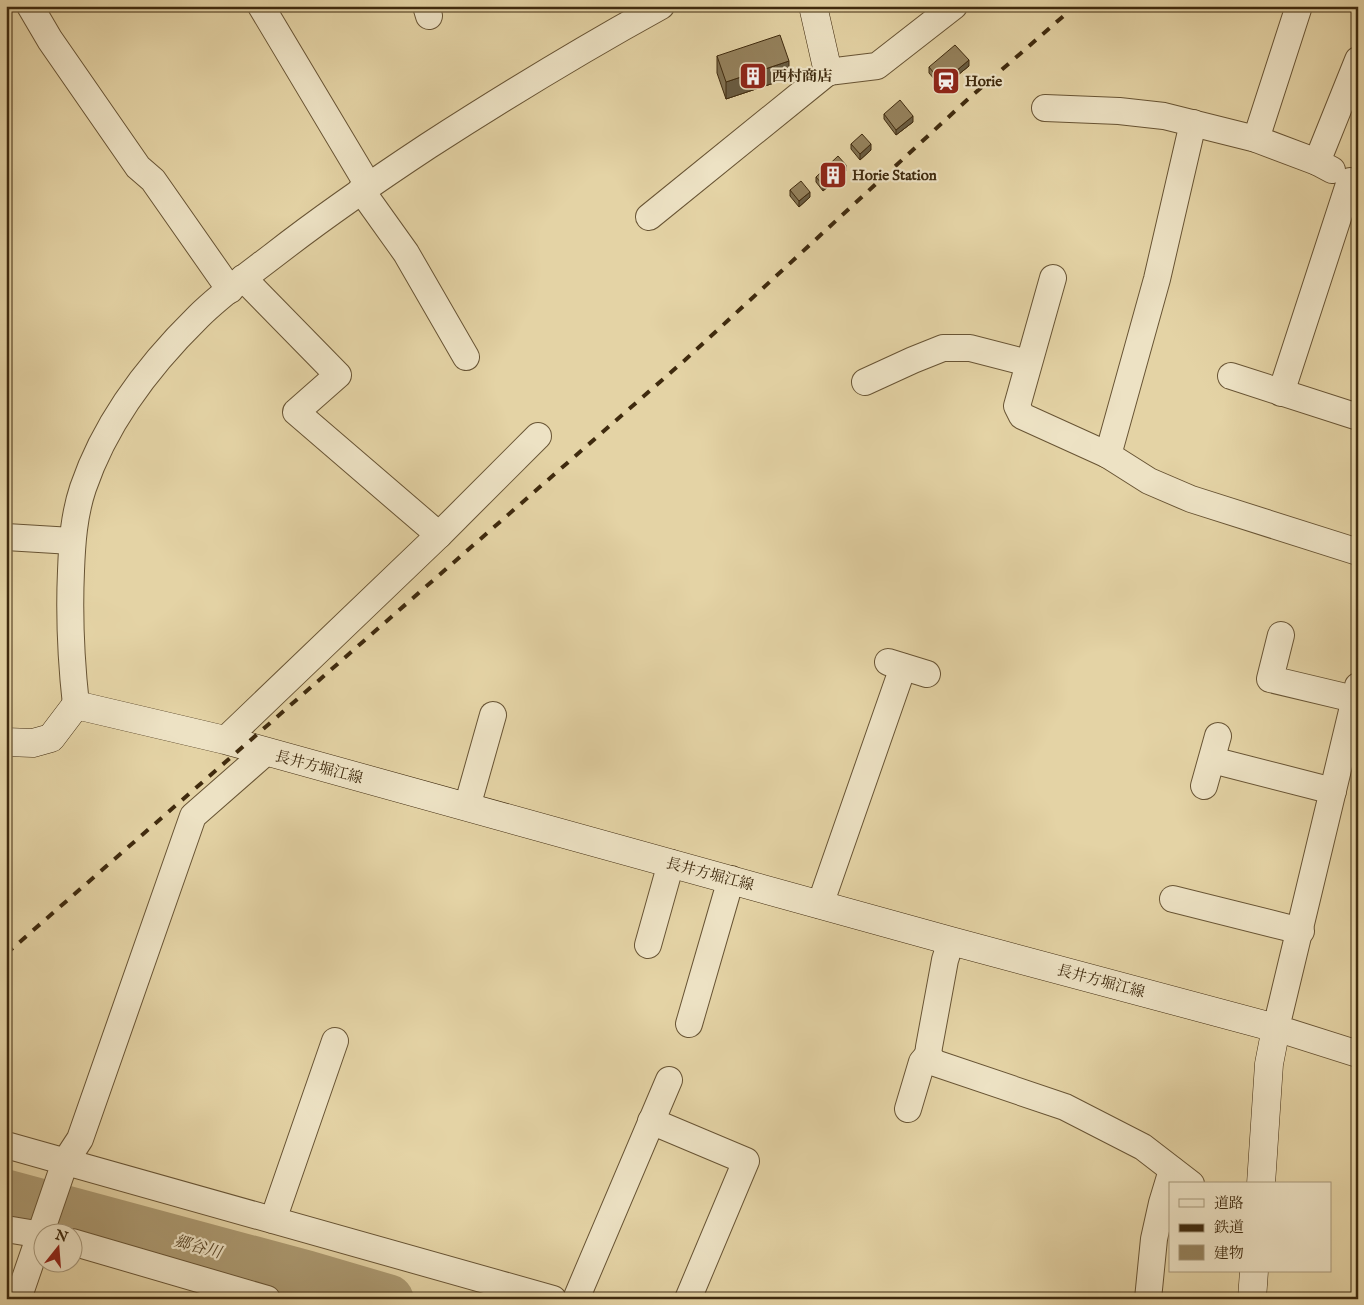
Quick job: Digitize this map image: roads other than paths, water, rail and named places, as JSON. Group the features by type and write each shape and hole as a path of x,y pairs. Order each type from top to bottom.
{"main road":[{"path":"813,6 828,72"},
{"path":"6,742 33,743 51,738 76,705"},
{"name":"長井方堀江線","path":"76,705 225,740 951,941 1276,1028"},
{"path":"1260,1182 1270,1064 1276,1028"},
{"path":"1252,1299 1254,1272"}],"street":[{"path":"30,6 50,40 138,167 153,180 237,284 338,375 296,412 439,535"},
{"path":"261,6 365,188 406,253 466,357"},
{"path":"76,705 72,667 70,605 72,541 75,519 83,488 100,447 128,401 155,363 198,316 237,284 365,188 487,108 618,29 661,6"},
{"path":"649,217 828,72 877,66 954,6"},
{"path":"1256,139 1299,6"},
{"path":"1317,162 1358,60"},
{"path":"1045,108 1119,111 1164,116 1256,139 1317,162 1354,182 1281,392"},
{"path":"1108,455 1157,279 1193,123"},
{"path":"1053,278 1028,363 1018,406 1022,416 1108,455 1149,481 1191,498 1358,552"},
{"path":"865,382 943,348 970,348 1028,363"},
{"path":"1231,376 1358,417"},
{"path":"225,740 439,535 538,436"},
{"path":"6,537 72,541"},
{"path":"1281,635 1270,679 1356,693 1301,931 1276,1028 1358,1054"},
{"path":"820,905 906,668"},
{"path":"467,807 493,715"},
{"path":"1204,786 1215,748 1332,791"},
{"path":"45,1222 63,1167 80,1139 193,816 266,752"},
{"path":"648,945 671,863"},
{"path":"690,1024 732,880"},
{"path":"1173,899 1301,931"},
{"path":"908,1109 922,1062 928,1055 945,960 951,941"},
{"path":"273,1220 335,1041"},
{"path":"928,1055 935,1063 1065,1107 1143,1147 1182,1177"},
{"path":"576,1299 669,1080"},
{"path":"651,1121 746,1160 688,1299"},
{"path":"6,1145 63,1167 273,1220 553,1299"},
{"path":"1148,1299 1156,1230 1162,1203 1169,1194"},
{"path":"6,1229 32,1231"},
{"path":"82,1245 267,1299"},
{"path":"18,1299 32,1260"}],"waterway":[{"name":"郷谷川","path":"6,1194 389,1299"}],"railway":[{"path":"6,954 685,360 967,100 1075,6"}],"place":[{"name":"西村商店","path":"753,76"},
{"name":"Horie","path":"946,81"},
{"name":"Horie Station","path":"833,175"}]}
